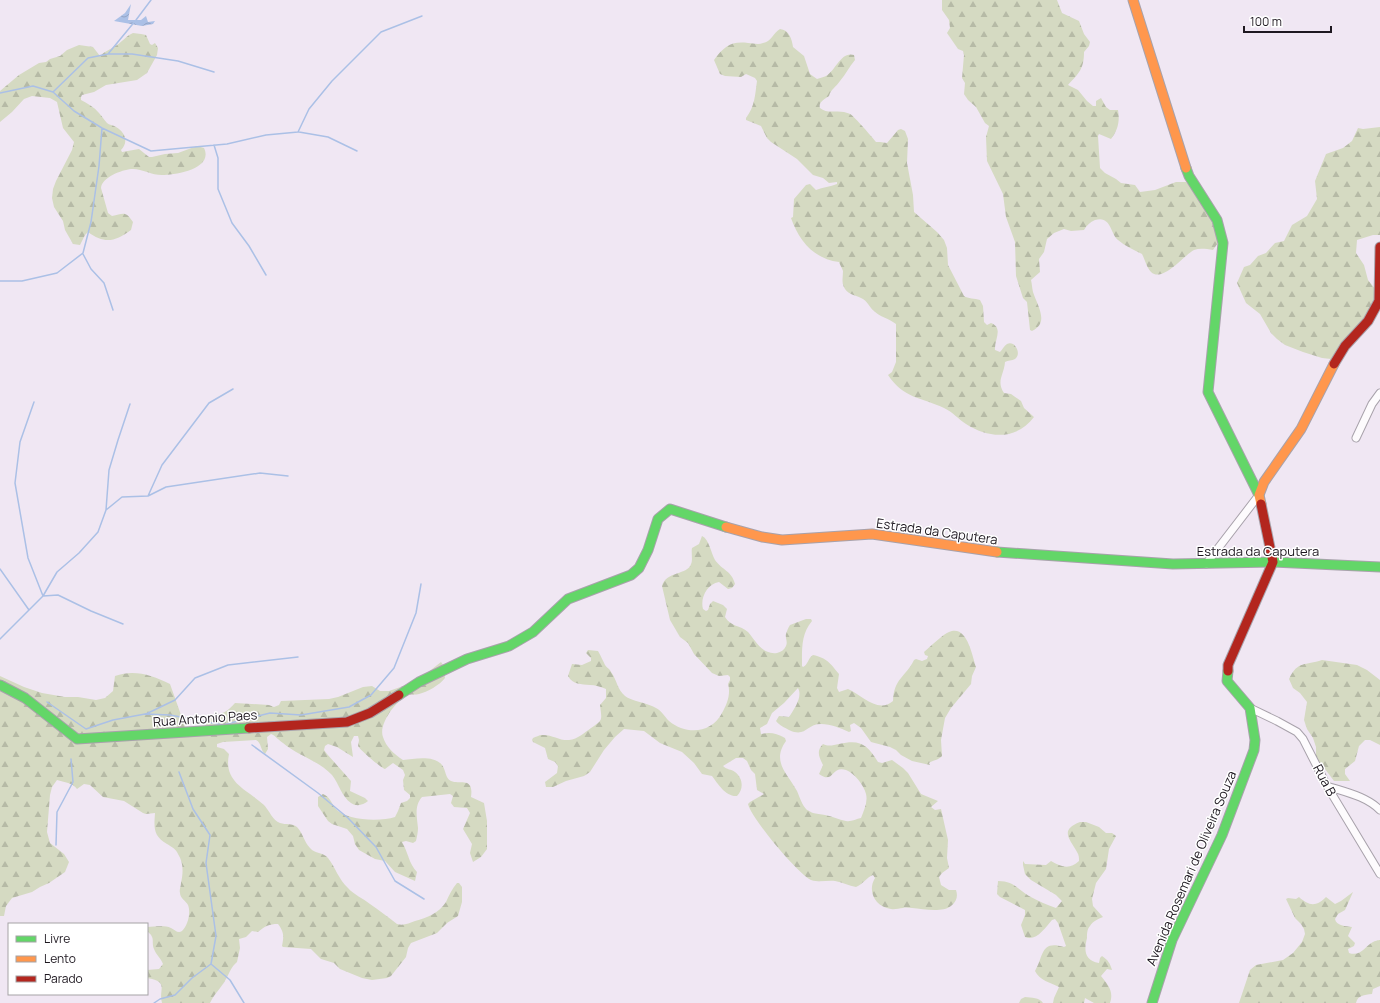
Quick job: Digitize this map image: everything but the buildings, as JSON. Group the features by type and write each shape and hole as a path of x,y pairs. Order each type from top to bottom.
{"street":[{"path":"1133,0 1189,176 1217,220 1223,243 1212,367 1208,392 1259,495 1273,562 1228,665 1227,681 1250,708"},
{"path":"1206,564 1259,495 1264,482 1301,429 1333,366 1345,346 1368,321 1379,301 1380,247"},
{"path":"1356,438 1372,404 1380,393"},
{"name":"Estrada da Caputera","path":"419,682 466,658 509,646 533,632 568,598 631,575 639,568 648,550 658,519 670,509 729,528 762,537 782,540 872,534 993,552 1173,564 1273,562 1380,566"},
{"name":"Rua Antonio Paes","path":"0,685 25,698 77,739 347,722 370,712 419,682"},
{"name":"Rua B","path":"1250,708 1297,732 1303,739 1327,786 1380,874"},
{"name":"Avenida Rosemari de Oliveira Souza","path":"1152,1003 1172,940 1222,835 1254,750 1255,740 1250,708"},
{"path":"1327,786 1361,797 1374,804 1380,810"}],"green space":[{"path":"942,0 1057,0 1062,13 1079,21 1084,34 1090,42 1089,46 1084,52 1082,67 1068,85 1078,90 1093,106 1096,106 1096,101 1101,98 1106,107 1110,110 1118,110 1118,125 1111,139 1099,134 1098,136 1100,168 1121,183 1135,185 1140,192 1155,190 1176,182 1186,182 1203,200 1220,240 1213,250 1194,250 1167,271 1161,274 1156,274 1151,272 1142,254 1127,246 1115,237 1110,226 1104,220 1100,219 1093,221 1084,230 1071,231 1064,229 1054,233 1047,239 1044,252 1039,259 1040,272 1031,280 1033,292 1041,313 1041,319 1037,328 1032,331 1030,330 1027,302 1023,298 1016,276 1015,242 1006,217 1003,194 987,161 986,137 989,126 985,123 976,107 964,94 965,83 962,78 964,55 963,51 958,49 947,33 950,28 949,20 942,10"},
{"path":"780,29 788,33 793,47 804,56 810,74 817,79 830,73 842,58 849,55 854,55 855,60 829,96 821,102 820,108 826,111 850,114 876,142 887,143 898,130 901,129 905,131 908,139 907,163 913,195 914,212 944,240 947,248 948,265 964,296 967,298 980,300 983,306 984,322 987,325 991,323 997,328 998,335 995,350 1000,352 1007,344 1010,343 1017,348 1017,357 1014,360 1005,362 1001,385 1004,393 1011,394 1021,401 1024,408 1034,417 1027,425 1019,430 1002,435 975,429 936,404 913,396 900,389 888,375 892,372 896,362 896,324 876,313 863,299 847,291 843,284 843,271 839,262 822,257 815,253 798,234 791,218 793,217 794,199 806,185 810,184 816,190 837,184 837,182 829,183 823,178 813,175 797,159 771,142 767,138 761,126 746,120 753,105 757,81 755,78 746,74 741,77 725,76 720,74 714,60 724,48 732,44 759,44 766,42"},
{"path":"133,33 146,35 150,44 152,45 155,43 158,48 157,55 147,73 137,80 106,85 94,92 82,95 81,100 95,109 108,124 116,127 124,134 125,144 121,150 122,152 139,149 149,157 152,157 178,153 197,146 204,148 206,155 199,166 184,172 162,175 131,169 109,177 102,184 101,188 108,213 112,216 126,214 133,222 131,230 120,237 110,240 104,240 88,232 80,245 73,244 65,230 63,221 54,207 52,198 56,181 72,150 74,142 63,128 57,102 50,98 32,96 24,99 0,122 0,91 19,75 39,63 46,62 60,56 67,50 79,45 93,47 100,56"},
{"path":"1380,127 1380,235 1373,235 1357,240 1356,253 1364,265 1368,280 1380,295 1380,307 1338,354 1331,359 1322,358 1285,345 1277,339 1271,333 1260,314 1246,303 1237,283 1244,267 1250,265 1258,256 1266,253 1275,243 1284,241 1292,225 1307,216 1317,199 1315,181 1326,154 1343,148 1352,141 1358,128 1363,129"},
{"path":"702,536 708,543 715,560 732,576 735,584 732,588 728,589 719,582 711,586 705,592 702,605 703,609 706,611 708,610 713,601 723,605 727,609 725,617 730,623 748,632 763,650 772,653 780,652 787,644 786,634 790,625 806,619 811,619 812,621 804,636 802,666 805,666 813,655 825,659 839,674 837,688 839,692 848,689 870,702 882,705 887,704 893,701 895,687 914,660 916,659 922,661 927,659 928,656 925,655 924,652 946,633 955,631 960,632 964,636 968,642 976,667 972,676 971,684 951,708 945,718 941,740 942,756 929,763 930,765 912,761 890,747 871,742 861,728 854,723 850,725 851,731 849,732 835,726 825,724 812,726 803,732 795,732 782,726 776,721 779,716 789,717 799,699 798,688 772,713 767,724 760,728 761,734 773,733 785,738 786,741 780,755 782,768 797,791 804,806 812,813 852,821 861,818 866,803 866,794 861,783 846,770 838,770 827,777 819,774 823,765 819,757 819,749 823,744 829,746 852,742 862,744 870,751 878,762 882,763 892,760 903,768 908,773 921,794 938,801 931,807 935,810 941,809 948,840 947,858 949,868 939,877 941,885 949,890 956,890 957,894 955,902 951,906 938,910 885,908 877,902 872,893 875,878 873,875 856,887 835,881 814,881 805,876 786,857 766,833 751,811 748,804 764,794 757,790 755,774 751,770 747,761 743,758 736,758 723,766 738,774 741,780 741,790 737,796 733,796 726,792 712,776 702,774 694,763 682,752 660,743 644,731 624,729 604,750 590,772 584,776 566,781 553,787 546,787 545,782 557,773 558,766 555,762 548,759 545,748 533,742 533,738 540,735 545,735 562,740 569,740 583,734 601,720 600,705 606,698 606,689 594,685 578,684 572,681 568,676 572,664 582,665 591,661 591,658 586,653 588,650 598,651 605,665 615,678 620,690 625,696 656,708 676,726 683,729 698,730 711,725 722,713 728,699 728,684 730,677 728,675 719,676 712,673 694,654 688,643 680,637 670,620 662,586 664,581 672,575 686,570 689,567 692,561 692,548 699,544"},
{"path":"1322,660 1357,665 1367,670 1380,680 1380,745 1370,740 1365,740 1359,746 1355,761 1345,769 1345,774 1350,781 1334,781 1316,757 1316,747 1304,720 1307,702 1300,693 1293,688 1289,679 1292,673 1299,666"},
{"path":"441,662 443,665 445,678 429,690 419,694 409,695 399,701 386,719 382,732 383,737 391,750 403,760 424,758 438,762 442,765 449,780 468,784 471,790 471,797 484,803 487,821 487,849 481,857 473,862 470,853 472,844 463,829 470,813 467,808 454,807 451,803 453,796 450,794 422,797 419,800 417,808 418,833 416,841 413,843 406,841 402,842 412,865 417,872 415,881 395,872 385,861 375,859 359,850 355,844 353,836 347,829 332,824 328,821 318,806 318,797 323,794 329,798 335,808 347,816 372,820 389,819 395,817 401,803 410,798 410,795 404,790 403,780 405,775 403,770 393,763 385,769 379,766 358,746 358,736 354,736 351,742 353,757 337,747 328,744 325,746 324,750 351,781 350,791 368,801 358,805 353,804 348,800 332,775 326,770 271,734 267,737 268,749 265,754 256,740 223,742 217,744 217,747 224,749 229,754 228,764 230,772 233,779 238,784 264,805 273,818 278,822 297,827 310,848 328,858 342,881 350,890 397,924 406,924 432,914 443,906 457,883 459,883 462,887 462,902 458,916 447,923 437,933 411,943 406,957 391,976 372,980 362,978 340,969 334,963 321,959 311,949 283,947 283,934 281,929 278,924 272,924 258,932 252,931 246,937 239,939 240,948 237,962 210,1003 162,1003 161,984 148,978 148,970 159,969 163,964 155,951 152,938 148,932 148,927 159,926 171,928 179,932 186,926 189,908 180,892 183,872 180,857 175,849 162,841 157,835 155,831 155,813 146,814 124,801 103,797 90,785 84,784 77,789 71,784 57,780 52,787 50,795 47,832 50,843 64,854 69,862 65,872 32,892 12,898 6,906 4,916 0,916 0,676 42,693 96,700 105,698 113,691 115,676 129,673 143,674 170,684 186,729 202,731 212,715 225,712 235,703 269,705 274,707 279,705 281,701 329,699 363,687 372,686 380,691 389,691 406,685 427,673"},
{"path":"1080,822 1086,822 1099,827 1106,833 1112,833 1116,836 1109,849 1106,869 1096,883 1092,899 1093,906 1103,917 1094,921 1089,927 1087,932 1086,947 1086,954 1090,960 1099,963 1102,956 1110,965 1112,970 1107,969 1101,976 1111,992 1110,1003 1094,1003 1085,998 1084,1003 1053,1003 1059,987 1039,977 1035,971 1044,951 1047,948 1056,945 1066,946 1058,923 1055,919 1052,920 1037,936 1033,938 1025,937 1021,925 1025,915 1025,910 997,894 998,881 1008,882 1032,898 1056,908 1062,901 1056,895 1031,880 1025,874 1023,861 1025,864 1046,865 1051,861 1065,867 1076,864 1079,861 1079,855 1069,839 1068,832 1070,828"},
{"path":"1353,892 1345,910 1338,914 1335,919 1339,924 1352,927 1348,936 1355,943 1354,946 1348,949 1349,953 1357,954 1370,944 1380,940 1380,986 1373,989 1372,994 1360,997 1356,1003 1239,1003 1250,970 1256,965 1283,960 1293,953 1302,942 1305,934 1304,929 1295,918 1286,899 1296,899 1299,897 1309,904 1316,904 1326,897 1335,904"},
{"path":"1025,997 1037,999 1043,1003 1019,1003 1021,999"}],"water":[{"path":"131,4 128,20 141,20 146,16 148,22 155,21 153,24 142,26 114,21 125,13"}],"waterway":[{"path":"53,92 88,58 108,54 151,0"},
{"path":"0,93 33,86 53,92 74,111 102,128 151,151 227,144 266,135 298,132 309,109 332,81 381,32 422,16"},
{"path":"108,54 132,54 178,61 214,72"},
{"path":"0,281 22,281 57,273 83,253 91,222 99,166 102,128"},
{"path":"299,132 328,137 357,151"},
{"path":"214,145 218,158 218,189 232,223 249,246 266,275"},
{"path":"83,254 91,269 104,283 113,310"},
{"path":"148,496 162,465 209,403 233,389"},
{"path":"34,402 20,442 15,483 28,558 43,596 58,595 123,624"},
{"path":"106,510 109,470 130,404"},
{"path":"0,639 43,596 57,572 79,553 98,532 106,510 122,497 148,496 166,487 260,473 288,476"},
{"path":"0,569 29,610"},
{"path":"47,702 86,729 113,720 145,714 170,715 223,725 270,713 301,715 349,707 371,695 394,668 416,613 421,584"},
{"path":"146,714 175,700 195,678 228,665 298,657"},
{"path":"252,745 318,793 348,818 376,847 395,881 424,899"},
{"path":"56,845 57,812 73,782 71,759"},
{"path":"179,772 193,809 210,835 206,863 216,936 211,964 230,980 244,1003"},
{"path":"154,1003 160,999 175,995 192,978 211,964"}],"traffic: fast":[{"path":"1186,168 1189,176 1217,220 1223,243 1208,392 1259,495"},
{"path":"399,695 419,682 467,659 509,646 533,632 568,599 631,575 639,568 648,550 658,519 670,509 726,527"},
{"path":"997,552 1173,564 1273,562 1380,567"},
{"path":"1152,1003 1172,940 1222,835 1254,750 1255,740 1250,708 1227,681 1228,671"},
{"path":"0,685 25,698 77,739 249,728"}],"traffic: slow":[{"path":"1133,0 1186,168"},
{"path":"1261,504 1259,495 1264,482 1301,429 1334,364"},
{"path":"726,527 762,537 782,540 872,534 997,552"}],"traffic: jam":[{"path":"1334,364 1345,346 1368,321 1379,301 1380,247"},
{"path":"1228,671 1228,665 1273,562 1261,504"},
{"path":"249,728 347,722 370,713 399,695"}]}
